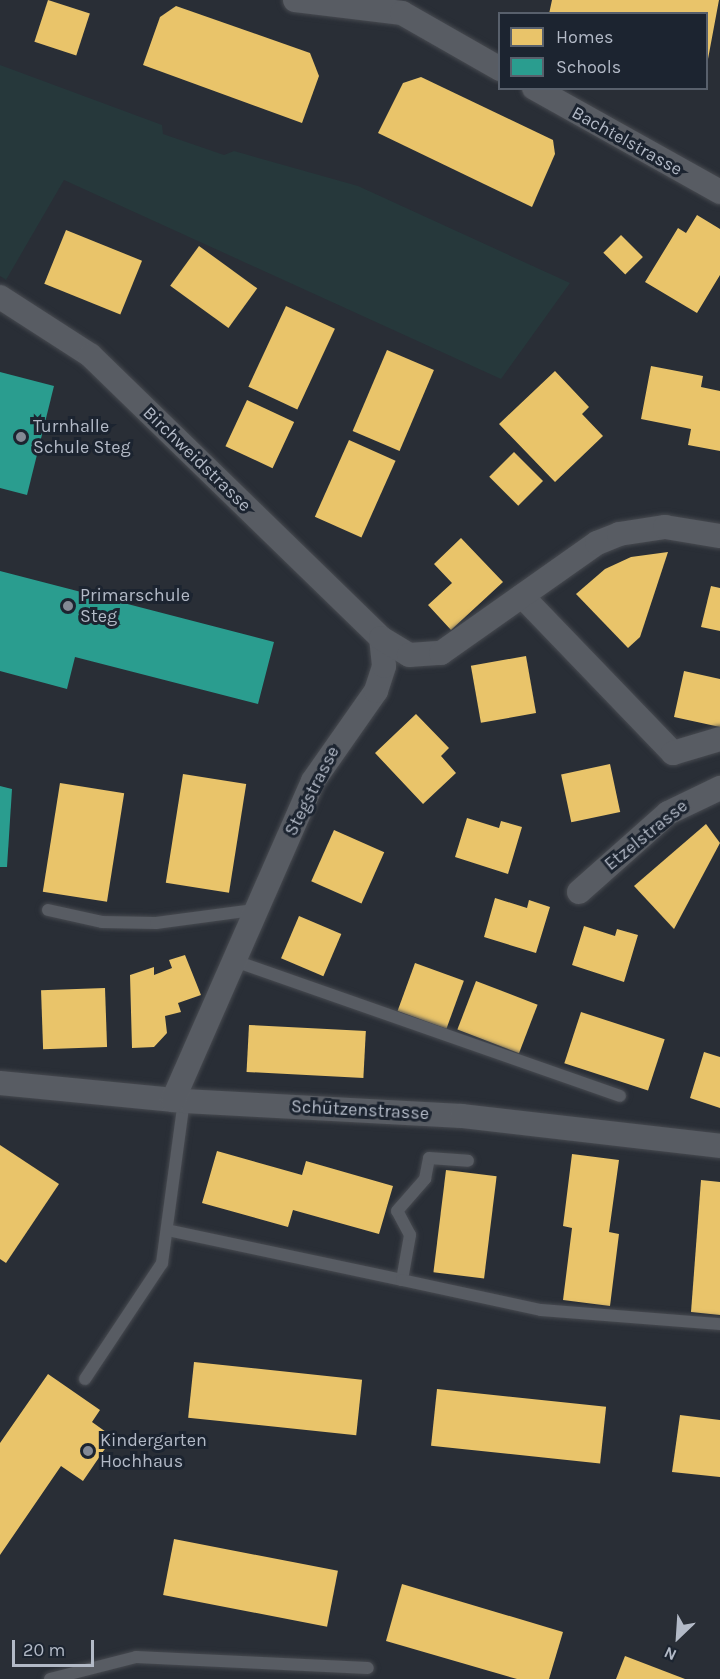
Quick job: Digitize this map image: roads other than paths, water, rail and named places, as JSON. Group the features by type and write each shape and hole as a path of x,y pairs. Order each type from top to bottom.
{"street":[{"path":"295,0 402,13 498,68"},
{"name":"Bachtelstrasse","path":"538,90 720,192"},
{"name":"Birchweidstrasse","path":"0,297 90,355 381,638"},
{"path":"381,638 409,655 441,653 597,543 619,534 665,527 720,536"},
{"path":"522,596 673,753 720,739"},
{"name":"Stegstrasse","path":"178,1100 232,960 313,781 376,691 384,666 381,638"},
{"name":"Etzelstrasse","path":"579,892 668,813 720,788"},
{"name":"Schützenstrasse","path":"0,1083 178,1100 441,1114 720,1146"}],"lane":[{"path":"48,910 102,922 156,923 254,910"},
{"path":"232,960 620,1096"},
{"path":"84,1379 162,1263 178,1100"},
{"path":"402,1280 410,1235 397,1211 424,1179 429,1158 468,1161"},
{"path":"166,1230 541,1310 720,1324"},
{"path":"50,1679 136,1657 368,1668"}],"place":[{"name":"Turnhalle Schule Steg","path":"21,437"},
{"name":"Primarschule Steg","path":"68,606"},
{"name":"Kindergarten Hochhaus","path":"88,1451"}]}
